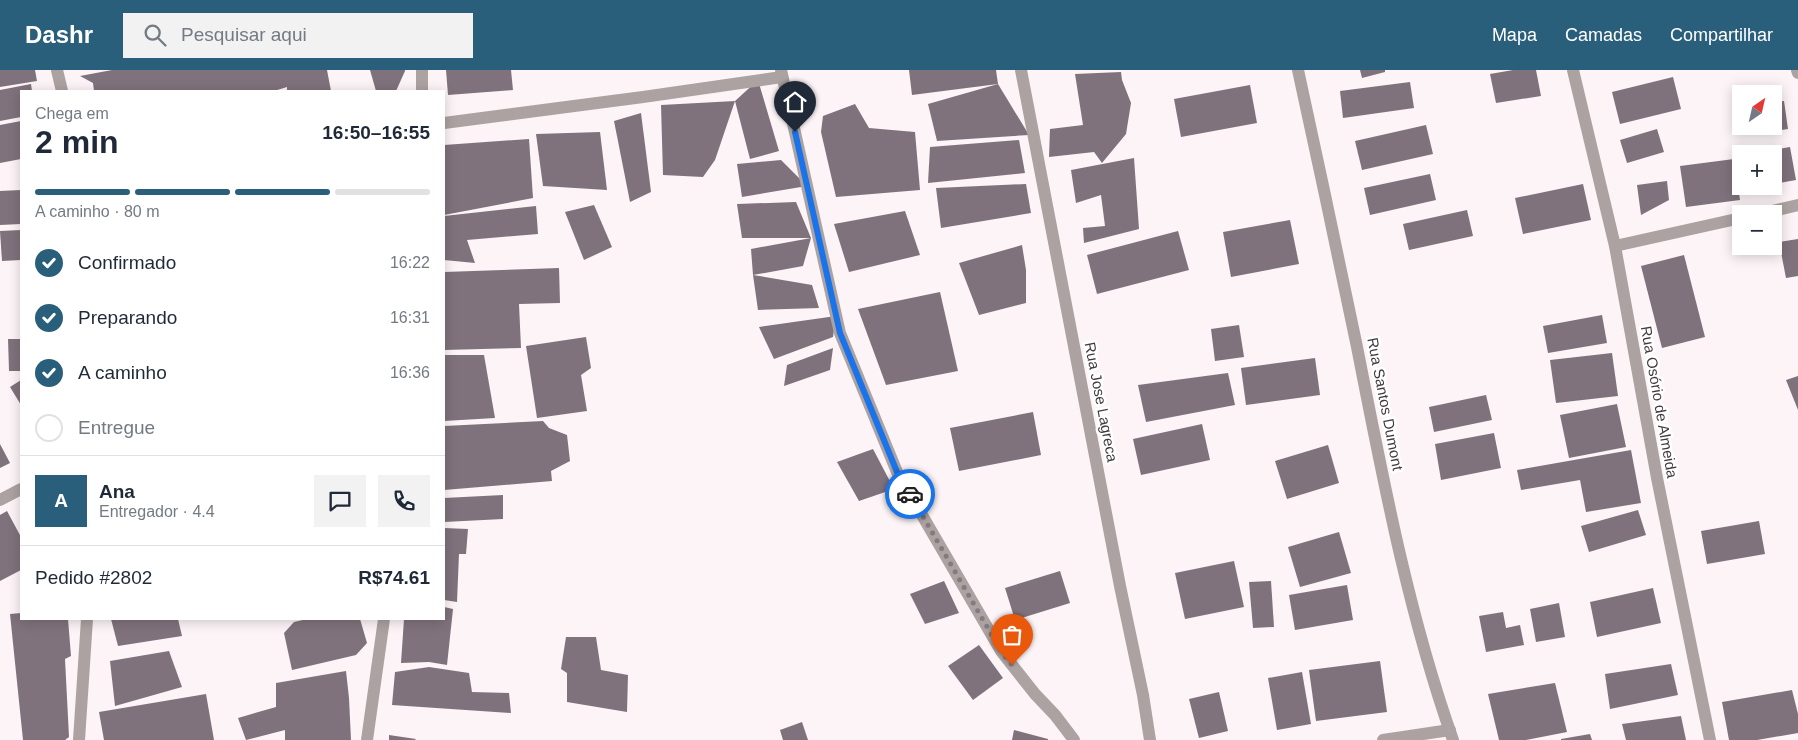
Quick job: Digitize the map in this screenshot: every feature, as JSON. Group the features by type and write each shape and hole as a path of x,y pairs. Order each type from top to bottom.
{"street":[{"path":"57,70 62,90"},
{"path":"422,70 422,90"},
{"name":"Rua Jose Lagreca","path":"1021,70 1120,586 1144,695 1150,740"},
{"name":"Rua Santos Dumont","path":"1298,70 1390,509 1421,635 1451,735"},
{"name":"Rua Osório de Almeida","path":"1573,70 1615,246 1653,460 1710,740"},
{"path":"445,123 643,97 782,73 840,333 897,472 1001,651 1074,740"},
{"path":"1782,209 1798,206"},
{"path":"1615,246 1732,220"},
{"path":"0,500 20,489"},
{"path":"79,740 87,620"},
{"path":"367,740 384,620"},
{"path":"1383,740 1451,735"}],"building":[{"path":"0,70 35,70 37,81 0,87"},
{"path":"112,70 327,70 331,90 287,90 287,87 277,90 94,90 93,83 80,76"},
{"path":"370,70 405,70 396,90 376,90"},
{"path":"446,70 511,70 513,90 448,95"},
{"path":"909,70 996,70 998,84 912,95"},
{"path":"1360,70 1385,70 1385,72 1362,78"},
{"path":"1513,70 1536,70 1541,96 1496,103 1490,74"},
{"path":"1121,72 1122,80 1131,103 1126,134 1102,163 1094,152 1049,157 1050,129 1083,125 1075,74"},
{"path":"1673,77 1681,109 1620,124 1612,92"},
{"path":"758,80 779,151 750,159 735,101"},
{"path":"1410,82 1414,108 1343,118 1340,91"},
{"path":"31,84 32,90 20,90 20,117 0,121 0,90"},
{"path":"998,84 1029,135 937,141 928,104"},
{"path":"1250,85 1257,123 1181,137 1174,99"},
{"path":"735,101 715,160 703,177 663,175 661,105"},
{"path":"1782,101 1784,101 1788,129 1782,130"},
{"path":"855,104 869,128 915,132 920,190 836,197 821,132 823,116"},
{"path":"641,113 651,192 630,202 614,121"},
{"path":"20,121 20,159 0,163 0,125"},
{"path":"1426,125 1433,154 1362,170 1355,141"},
{"path":"1657,129 1664,152 1627,163 1620,140"},
{"path":"600,132 607,190 543,186 536,134"},
{"path":"529,139 533,198 445,215 445,145"},
{"path":"1019,140 1025,173 928,183 930,147"},
{"path":"1790,147 1796,180 1782,183 1782,148"},
{"path":"1134,158 1139,229 1084,243 1083,228 1105,226 1101,195 1076,203 1071,170"},
{"path":"1732,159 1732,195 1739,195 1740,200 1686,207 1680,166"},
{"path":"781,160 807,186 742,197 737,164"},
{"path":"1430,174 1436,200 1370,215 1364,188"},
{"path":"1667,181 1669,200 1641,215 1637,185"},
{"path":"1026,184 1031,213 941,228 936,188"},
{"path":"1583,184 1591,220 1523,234 1515,198"},
{"path":"20,190 20,224 0,225 0,191"},
{"path":"796,202 811,238 742,238 737,204"},
{"path":"594,205 612,247 584,260 565,212"},
{"path":"536,206 538,234 467,240 475,263 445,260 445,216"},
{"path":"1467,210 1473,236 1409,250 1403,224"},
{"path":"905,211 920,255 849,272 834,224"},
{"path":"1290,220 1299,264 1231,277 1223,232"},
{"path":"20,230 20,260 2,261 0,231"},
{"path":"1178,231 1189,270 1097,294 1087,255"},
{"path":"811,238 803,266 753,275 751,249"},
{"path":"1798,239 1798,276 1786,278 1782,255 1782,242"},
{"path":"1022,245 1026,270 1026,303 979,315 959,263"},
{"path":"1684,255 1705,337 1662,348 1641,266"},
{"path":"559,268 560,303 519,304 521,348 445,350 445,272"},
{"path":"753,275 812,285 819,308 758,310"},
{"path":"940,292 958,371 886,385 858,309"},
{"path":"1602,315 1607,343 1548,353 1543,326"},
{"path":"836,316 833,337 774,359 759,327"},
{"path":"1239,325 1244,357 1215,361 1211,329"},
{"path":"586,337 591,368 581,375 587,411 537,418 526,346"},
{"path":"8,339 20,339 20,371 9,371"},
{"path":"833,348 830,370 784,386 787,365"},
{"path":"1612,353 1618,396 1556,403 1550,360"},
{"path":"445,355 484,355 495,418 445,421"},
{"path":"1315,358 1320,395 1246,405 1241,368"},
{"path":"1228,373 1235,405 1146,422 1138,385"},
{"path":"1798,376 1798,410 1786,380"},
{"path":"20,381 20,403 10,387"},
{"path":"1486,395 1492,420 1434,432 1429,407"},
{"path":"1617,404 1626,447 1569,458 1560,415"},
{"path":"1033,412 1041,455 959,471 950,428"},
{"path":"543,421 549,428 567,435 570,461 551,471 552,481 445,490 445,426"},
{"path":"1202,424 1210,460 1141,475 1133,439"},
{"path":"1494,433 1501,468 1441,480 1435,444"},
{"path":"0,444 10,463 0,468"},
{"path":"1328,445 1339,483 1287,499 1275,461"},
{"path":"873,449 894,489 859,501 837,462"},
{"path":"1631,450 1641,503 1586,512 1580,480 1521,490 1517,470"},
{"path":"503,495 503,519 445,522 445,498"},
{"path":"1638,510 1646,535 1589,552 1581,526"},
{"path":"7,511 20,535 20,571 0,581 0,515"},
{"path":"1759,521 1765,554 1707,564 1701,531"},
{"path":"445,528 468,529 466,554 459,554 457,602 445,600"},
{"path":"1339,532 1351,573 1300,587 1288,547"},
{"path":"1234,561 1244,607 1185,619 1175,573"},
{"path":"1060,571 1070,603 1015,620 1005,588"},
{"path":"944,581 959,613 925,624 910,594"},
{"path":"1271,581 1274,627 1253,628 1249,582"},
{"path":"1347,585 1353,620 1295,630 1289,595"},
{"path":"1653,588 1661,623 1597,637 1590,602"},
{"path":"1559,603 1565,637 1536,642 1530,609"},
{"path":"445,607 453,609 447,665 429,662 401,663 404,620 445,620"},
{"path":"1503,612 1506,628 1520,625 1524,645 1486,652 1479,616"},
{"path":"20,613 20,620 68,620 71,656 65,659 69,737 65,740 23,740 10,614"},
{"path":"111,620 178,620 182,636 118,646"},
{"path":"303,620 360,620 367,643 356,655 292,670 284,633 294,622"},
{"path":"566,637 596,637 601,670 628,675 627,712 567,702 567,673 561,669"},
{"path":"979,645 1003,678 973,700 948,666"},
{"path":"169,651 182,687 115,706 110,661"},
{"path":"1380,661 1387,712 1316,721 1309,670"},
{"path":"1671,664 1678,695 1610,709 1605,674"},
{"path":"429,667 469,673 472,692 509,693 511,713 392,705 395,672"},
{"path":"346,671 351,740 285,740 285,730 246,740 238,718 276,707 276,683"},
{"path":"1302,672 1311,724 1277,730 1268,678"},
{"path":"1555,683 1567,732 1526,740 1499,740 1488,694"},
{"path":"1792,690 1798,714 1798,733 1757,740 1729,740 1722,702"},
{"path":"1219,692 1228,731 1199,738 1189,699"},
{"path":"206,694 214,740 104,740 99,712"},
{"path":"1681,716 1686,740 1626,740 1622,724"},
{"path":"802,722 808,740 783,740 780,730"},
{"path":"1014,730 1048,739 1048,740 1012,740"},
{"path":"1590,734 1592,740 1561,740 1561,739"},
{"path":"389,735 416,739 389,740"}],"way so far":[{"path":"910,494 1001,651 1012,665"}],"route":[{"path":"795,132 840,333 897,472 910,494"}]}
